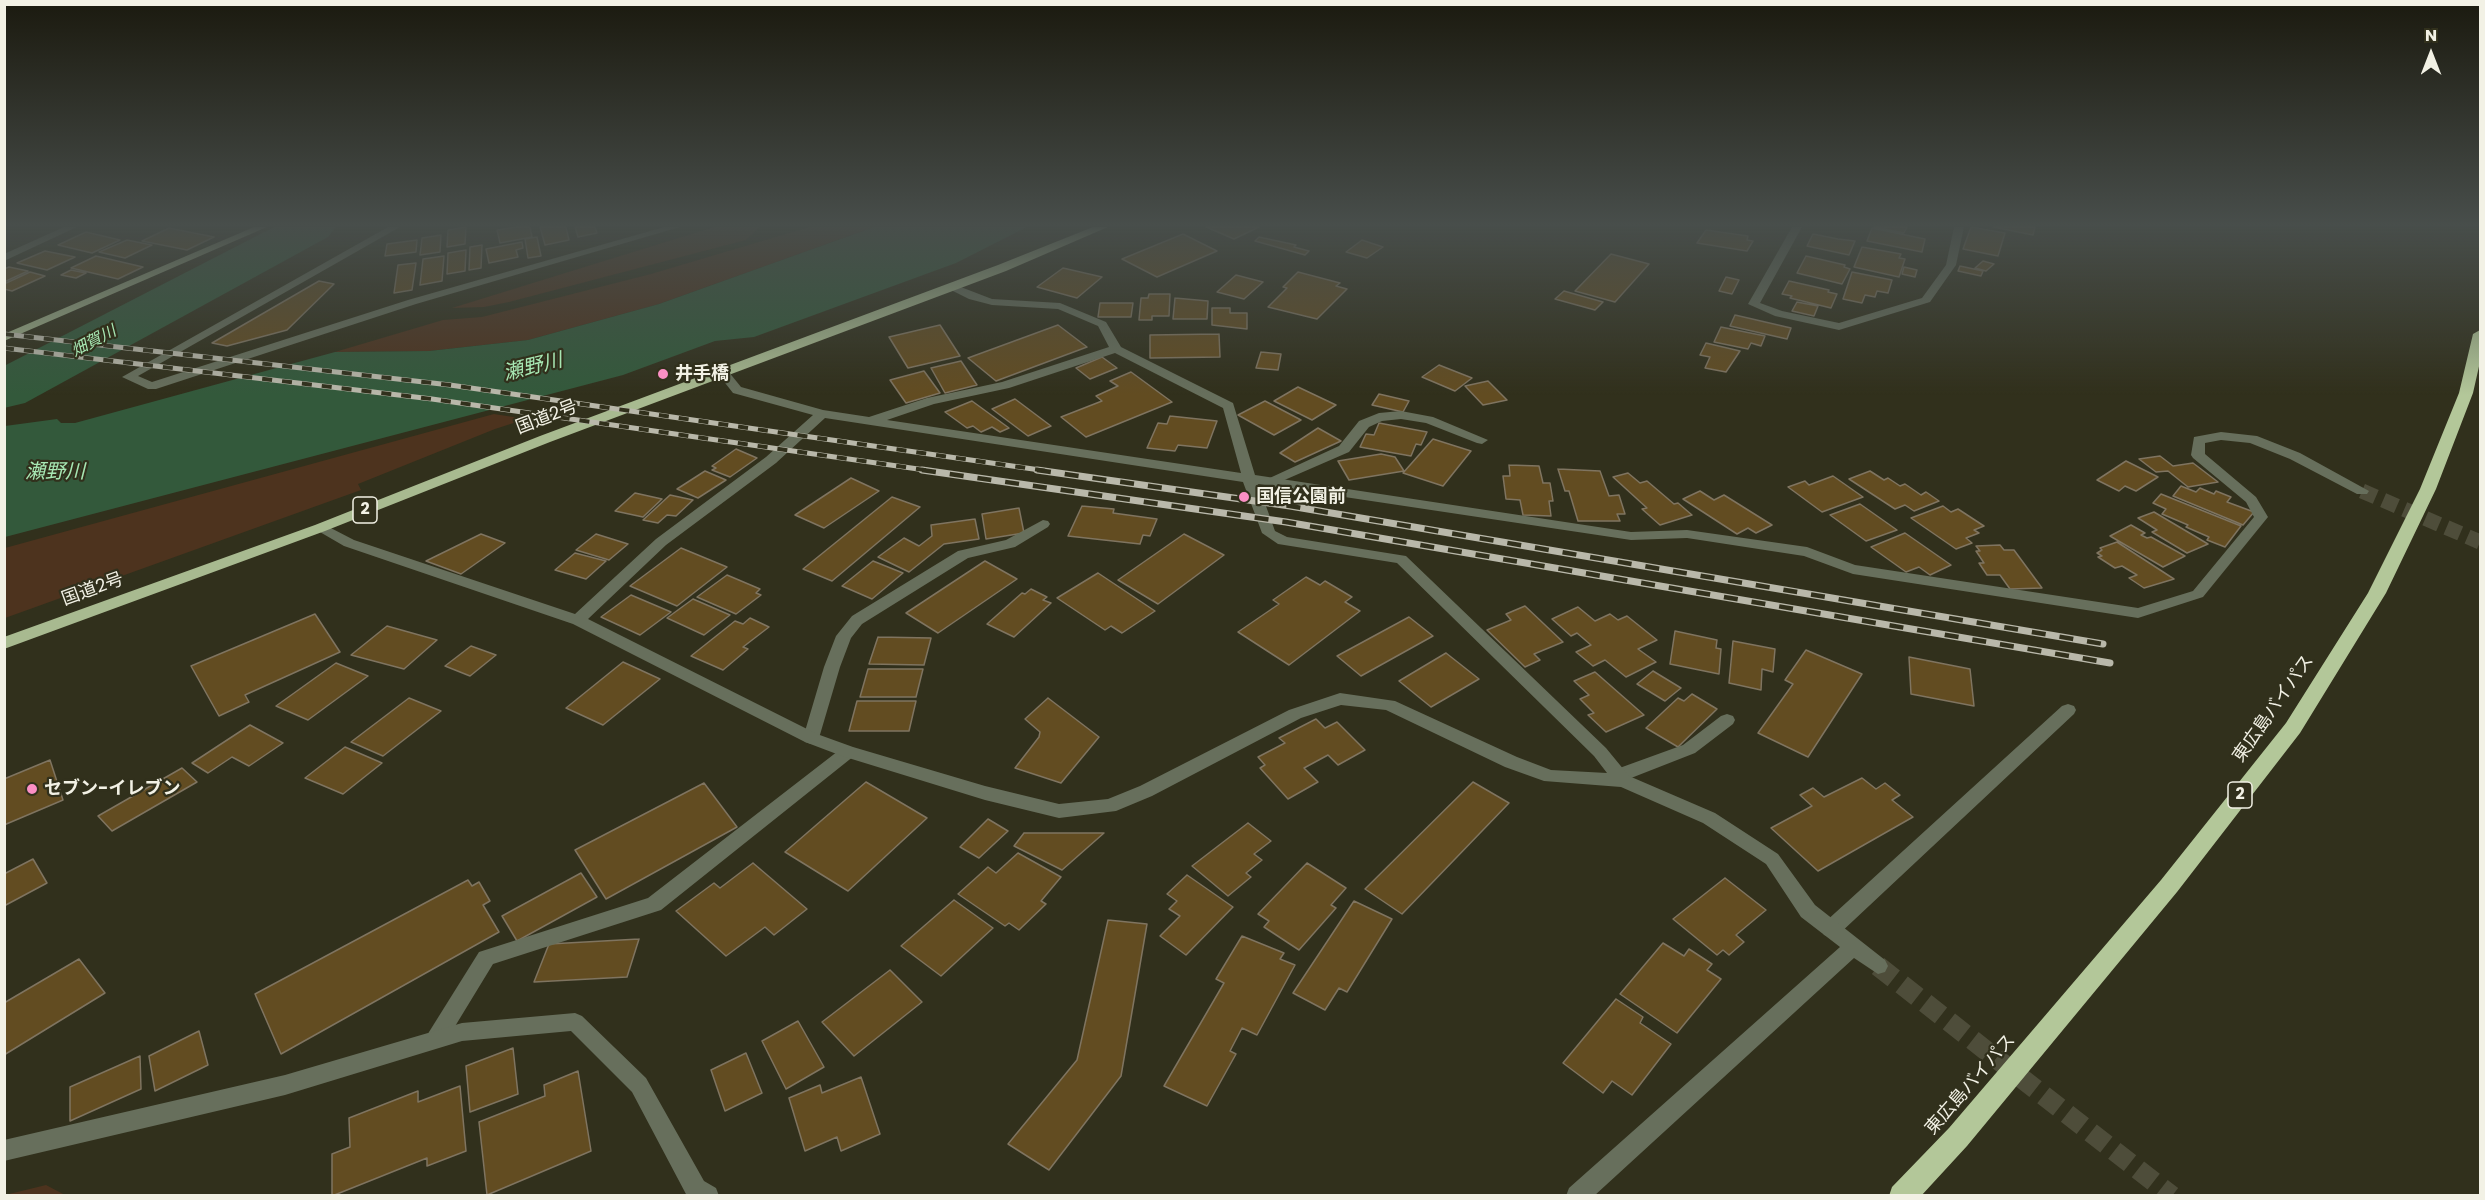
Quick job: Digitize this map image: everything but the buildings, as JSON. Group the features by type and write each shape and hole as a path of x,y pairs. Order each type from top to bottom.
{"highway":[{"name":"国道2号","path":"4,643 320,528 545,439 963,283"},
{"name":"東広島バイパス","path":"1902,1196 1958,1137 2169,886 2293,728 2377,593 2428,489 2466,393 2481,334"}],"main road":[{"path":"4,338 132,283"}],"street":[{"path":"295,283 128,377 152,386 412,302 479,283"},
{"path":"1766,283 1754,304 1779,314 1839,327 1926,300 1938,283"},
{"path":"953,287 992,303 1060,306 1102,324 1116,349 1229,406 1249,479 1269,533 1283,541 1401,560 1621,778 1709,818 1772,859 1808,911 1878,966"},
{"path":"871,421 931,400 1005,385 1116,349"},
{"path":"724,374 737,390 822,414 1631,536 1698,536 1807,552 1853,569 2138,613 2198,594 2261,517 2251,500 2198,455 2199,440 2221,436 2252,439 2295,456 2362,491"},
{"path":"578,620 662,542 771,460 822,414"},
{"path":"1268,482 1344,449 1364,424 1379,417 1401,415 1429,420 1482,440"},
{"path":"811,738 832,667 844,636 857,620 963,554 1010,544 1044,524"},
{"path":"320,528 349,543 578,620 811,738 848,752 985,793 1059,811 1110,806 1146,791 1294,714 1340,699 1389,705 1491,753 1550,776 1621,778 1689,749 1727,720"},
{"path":"1831,929 2068,710"},
{"path":"436,1039 486,958 654,904 848,752"},
{"path":"1577,1196 1853,947"},
{"path":"4,1151 285,1085 462,1032 575,1022 639,1085 696,1189 708,1196"}],"shaded area":[{"path":"533,283 582,283 484,307 452,308"},
{"path":"616,283 718,283 659,304 528,340 429,351 335,352 443,320 482,317"},
{"path":"494,414 526,419 495,429 358,484 361,490 5,618 5,548"},
{"path":"46,1185 65,1195 5,1195"}],"water":[{"name":"瀬野川","path":"718,283 901,283 754,337 715,341 623,375 5,537 5,426 57,419 61,423 75,423 335,352 429,351 528,340 659,304"}],"waterway":[{"name":"畑賀川","path":"4,390 206,283"}],"tunnel":[{"path":"2362,491 2480,542"},
{"path":"1878,966 2172,1196"}],"railway":[{"path":"4,334 450,385 1047,471"},
{"path":"4,348 432,399 932,471"},
{"path":"922,470 1286,522 2110,663"},
{"path":"1037,470 1290,506 2103,644"}],"place":[{"name":"井手橋","path":"663,374"},
{"name":"国信公園前","path":"1244,497"},
{"name":"セブン-イレブン","path":"32,789"}]}
